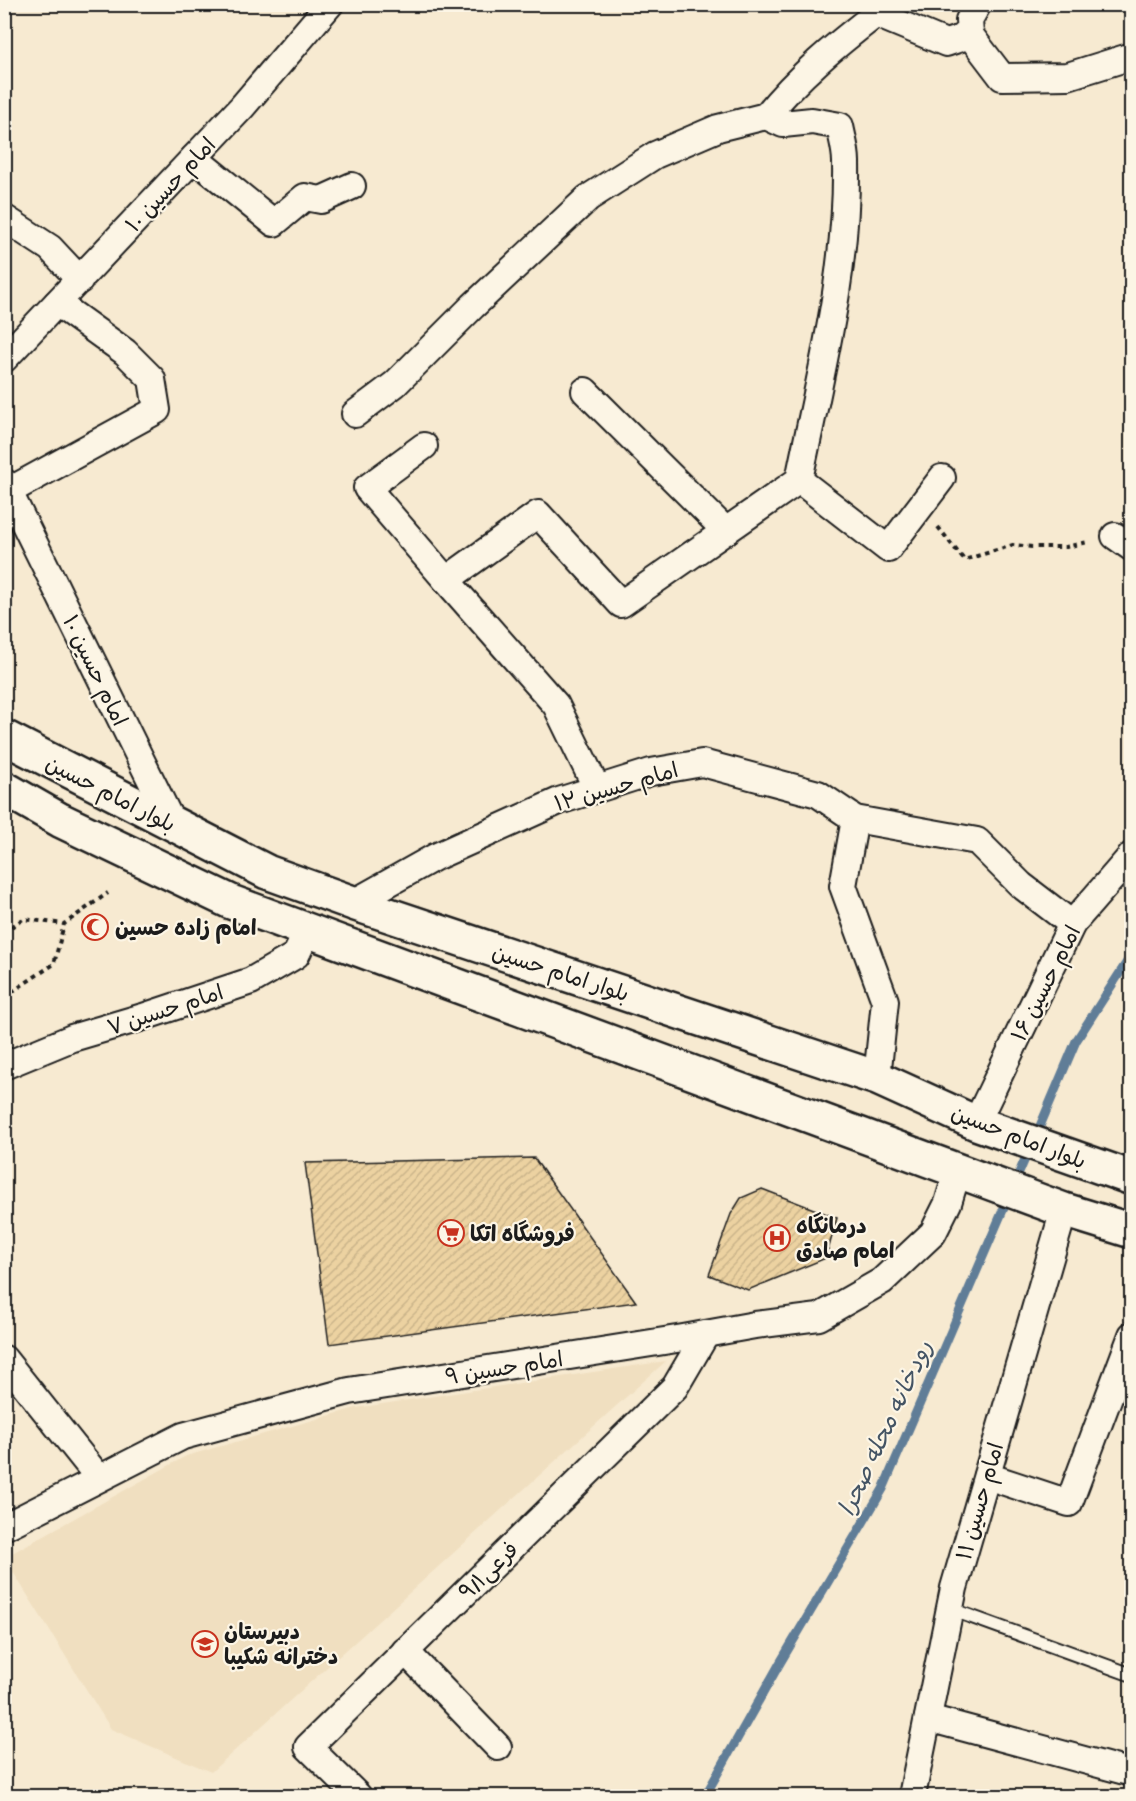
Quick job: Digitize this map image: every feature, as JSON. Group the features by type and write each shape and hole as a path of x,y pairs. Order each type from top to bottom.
{"main road":[{"name":"بلوار امام حسین","path":"4,737 267,872 353,903 878,1078 976,1123 1131,1178"},
{"name":"بلوار امام حسین","path":"17,800 231,902 1064,1210 1131,1231"}],"street":[{"name":"امام حسین ۱۰","path":"4,359 242,106 330,4"},
{"path":"978,4 969,20 970,35 1002,77 1068,76 1131,56"},
{"path":"355,414 395,384 472,306 588,198 654,155 718,128 766,116 783,94 874,9 946,43 970,35"},
{"path":"446,580 538,514 621,604 799,480 831,323 843,245 846,160 840,126 812,121 783,124 766,116"},
{"path":"194,158 274,223 305,197 321,200 352,186"},
{"path":"4,218 50,248 80,280"},
{"path":"7,487 157,410 152,379 125,352 57,303"},
{"path":"585,391 726,531"},
{"path":"424,446 367,488 555,705 597,789"},
{"path":"799,480 888,549 942,478"},
{"name":"امام حسین ۱۰","path":"7,487 173,825"},
{"name":"امام حسین ۱۲","path":"353,903 435,857 559,801 651,772 702,763 818,794 855,819 977,841 1021,885 1072,924"},
{"path":"855,819 843,886 885,1001 878,1078"},
{"name":"امام حسین ۱۶","path":"976,1123 1072,924 1131,855"},
{"name":"امام حسین ۷","path":"4,1066 72,1038 251,981 296,955 308,930"},
{"name":"امام حسین ۹","path":"4,1527 183,1436 349,1391 755,1325 819,1317 882,1281 933,1233 948,1203 958,1170"},
{"name":"امام حسین ۱۱","path":"912,1797 954,1588 1064,1210"},
{"name":"فرعی۹/۱","path":"358,1797 308,1747 675,1387 706,1334"},
{"path":"987,1476 1069,1503 1131,1335"},
{"path":"4,1359 99,1478"},
{"path":"405,1651 498,1747"},
{"path":"928,1718 1131,1773"}],"lane":[{"path":"950,1609 1131,1675"}],"path":[{"path":"922,505 964,560 1013,545 1032,547 1123,542"},
{"path":"4,998 54,964 64,924 108,893"},
{"path":"4,932 23,919 64,924"}],"shaded area":[{"name":"دبیرستان دخترانه شکیبا","path":"666,1361 211,1772 111,1729 5,1559 186,1456 356,1408"}],"building":[{"name":"فروشگاه اتکا","path":"534,1158 636,1302 329,1344 305,1163"},
{"name":"درمانگاه امام صادق","path":"762,1189 837,1218 826,1258 748,1290 709,1275 731,1214 741,1198"}],"waterway":[{"name":"رودخانه محله صحرا","path":"1040,1126 1076,1041 1132,954"},
{"name":"رودخانه محله صحرا","path":"705,1796 780,1663 883,1489 1025,1159"}],"place":[{"name":"امام زاده حسین","path":"95,927"},
{"name":"فروشگاه اتکا","path":"451,1233"},
{"name":"درمانگاه امام صادق","path":"777,1238"},
{"name":"دبیرستان دخترانه شکیبا","path":"205,1644"}]}
